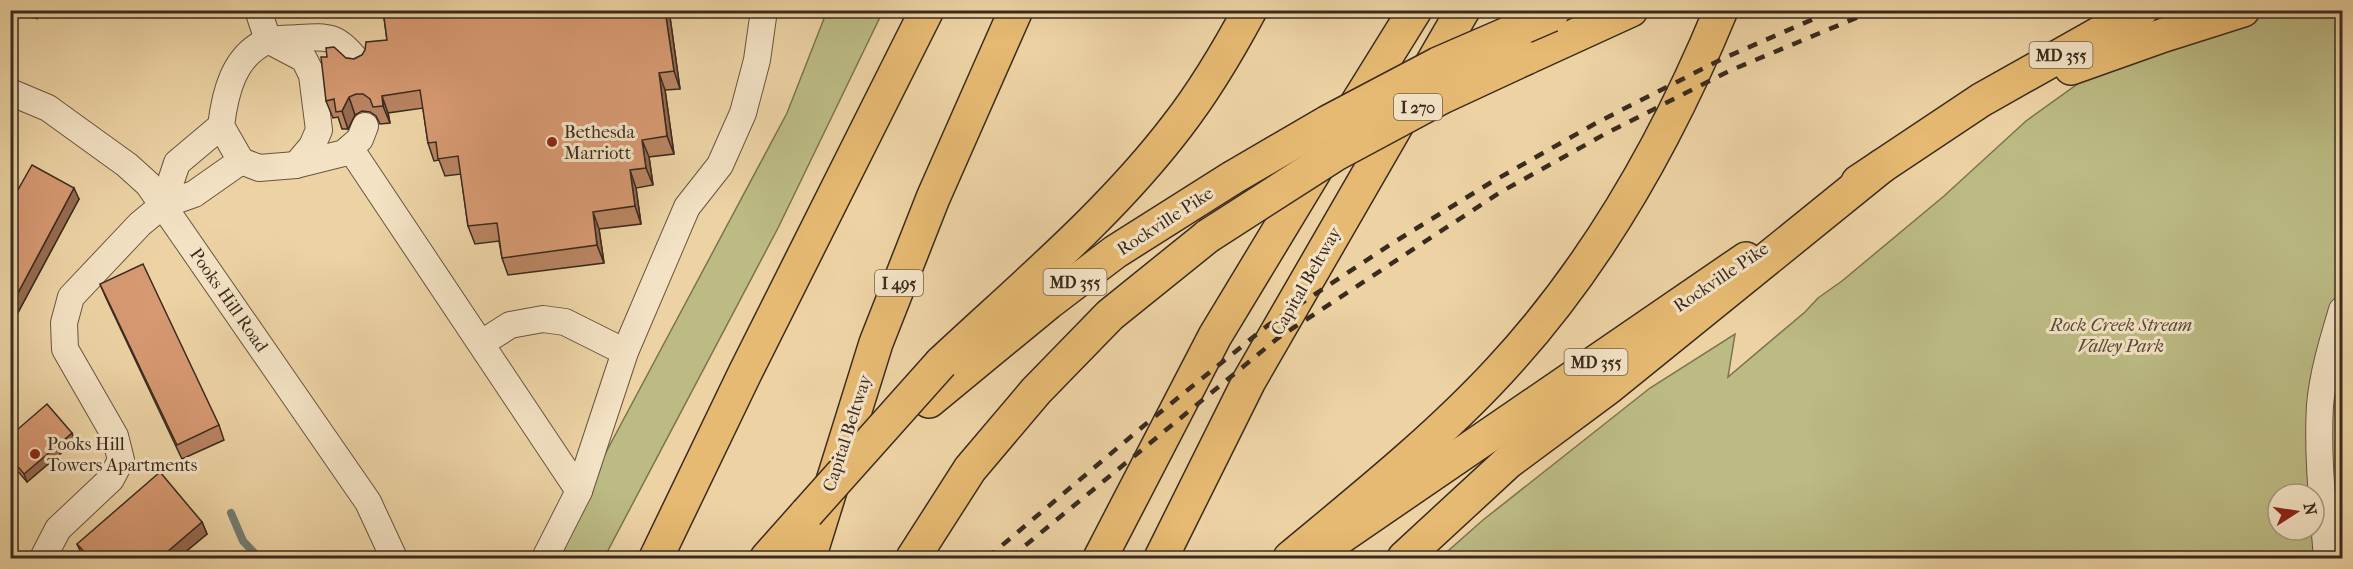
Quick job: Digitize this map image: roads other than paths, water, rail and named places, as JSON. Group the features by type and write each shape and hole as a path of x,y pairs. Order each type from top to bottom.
{"main road":[{"path":"656,558 745,373 927,10"},
{"path":"807,513 941,363 1123,189 1183,118 1220,66 1250,10"},
{"path":"1100,558 1215,336 1415,10"},
{"name":"Capital Beltway","path":"1161,558 1249,381 1463,10"},
{"name":"I 270","path":"1352,202 1484,10"},
{"path":"913,558 970,469 1036,391 1110,315 1209,236 1334,155 1442,97 1631,10"},
{"path":"1290,558 1434,437 1499,370 1549,313 1609,229 1655,152 1721,10"},
{"name":"Rockville Pike","path":"1310,558 1982,100 2141,10"},
{"path":"1982,100 2164,35 2243,10"},
{"name":"Capital Beltway","path":"809,558 876,343 933,198 1016,13"},
{"name":"Rockville Pike","path":"767,558 807,513 929,400 1047,303 1115,252 1232,178 1328,122 1438,64 1557,13"},
{"path":"1404,558 1508,462 1609,387 1882,166"}],"street":[{"path":"258,10 268,40 304,59 312,75 319,130 312,146 296,165"},
{"path":"545,558 579,490 625,352 687,207 720,165 742,113 757,60 764,10"},
{"path":"164,205 177,163 220,126 225,100 235,71 249,51 268,40 325,36 345,46 358,62"},
{"name":"Pooks Hill Road","path":"10,92 48,108 127,165 148,184 368,502 394,558"},
{"path":"220,126 242,161 259,168 296,165 344,153 360,139 365,126"},
{"path":"350,148 579,490"},
{"path":"43,558 58,529 111,479 121,460 114,436 65,349 64,323 71,297 140,224 164,205 194,194 242,161"},
{"path":"2327,558 2320,471 2320,404 2325,372 2343,310"},
{"path":"482,344 510,325 543,319 565,322 625,352"}],"waterway":[{"path":"231,513 243,541 259,558"}],"railway":[{"path":"987,558 1153,418 1267,326 1391,244 1490,183 1598,122 1722,59 1834,10"},
{"path":"1010,558 1278,338 1499,193 1605,134 1729,71 1875,10"}],"place":[{"name":"Bethesda Marriott","path":"552,142"},
{"name":"Pooks Hill Towers Apartments","path":"35,454"}],"park label":[{"name":"Rock Creek Stream Valley Park","path":"2121,335"}]}
